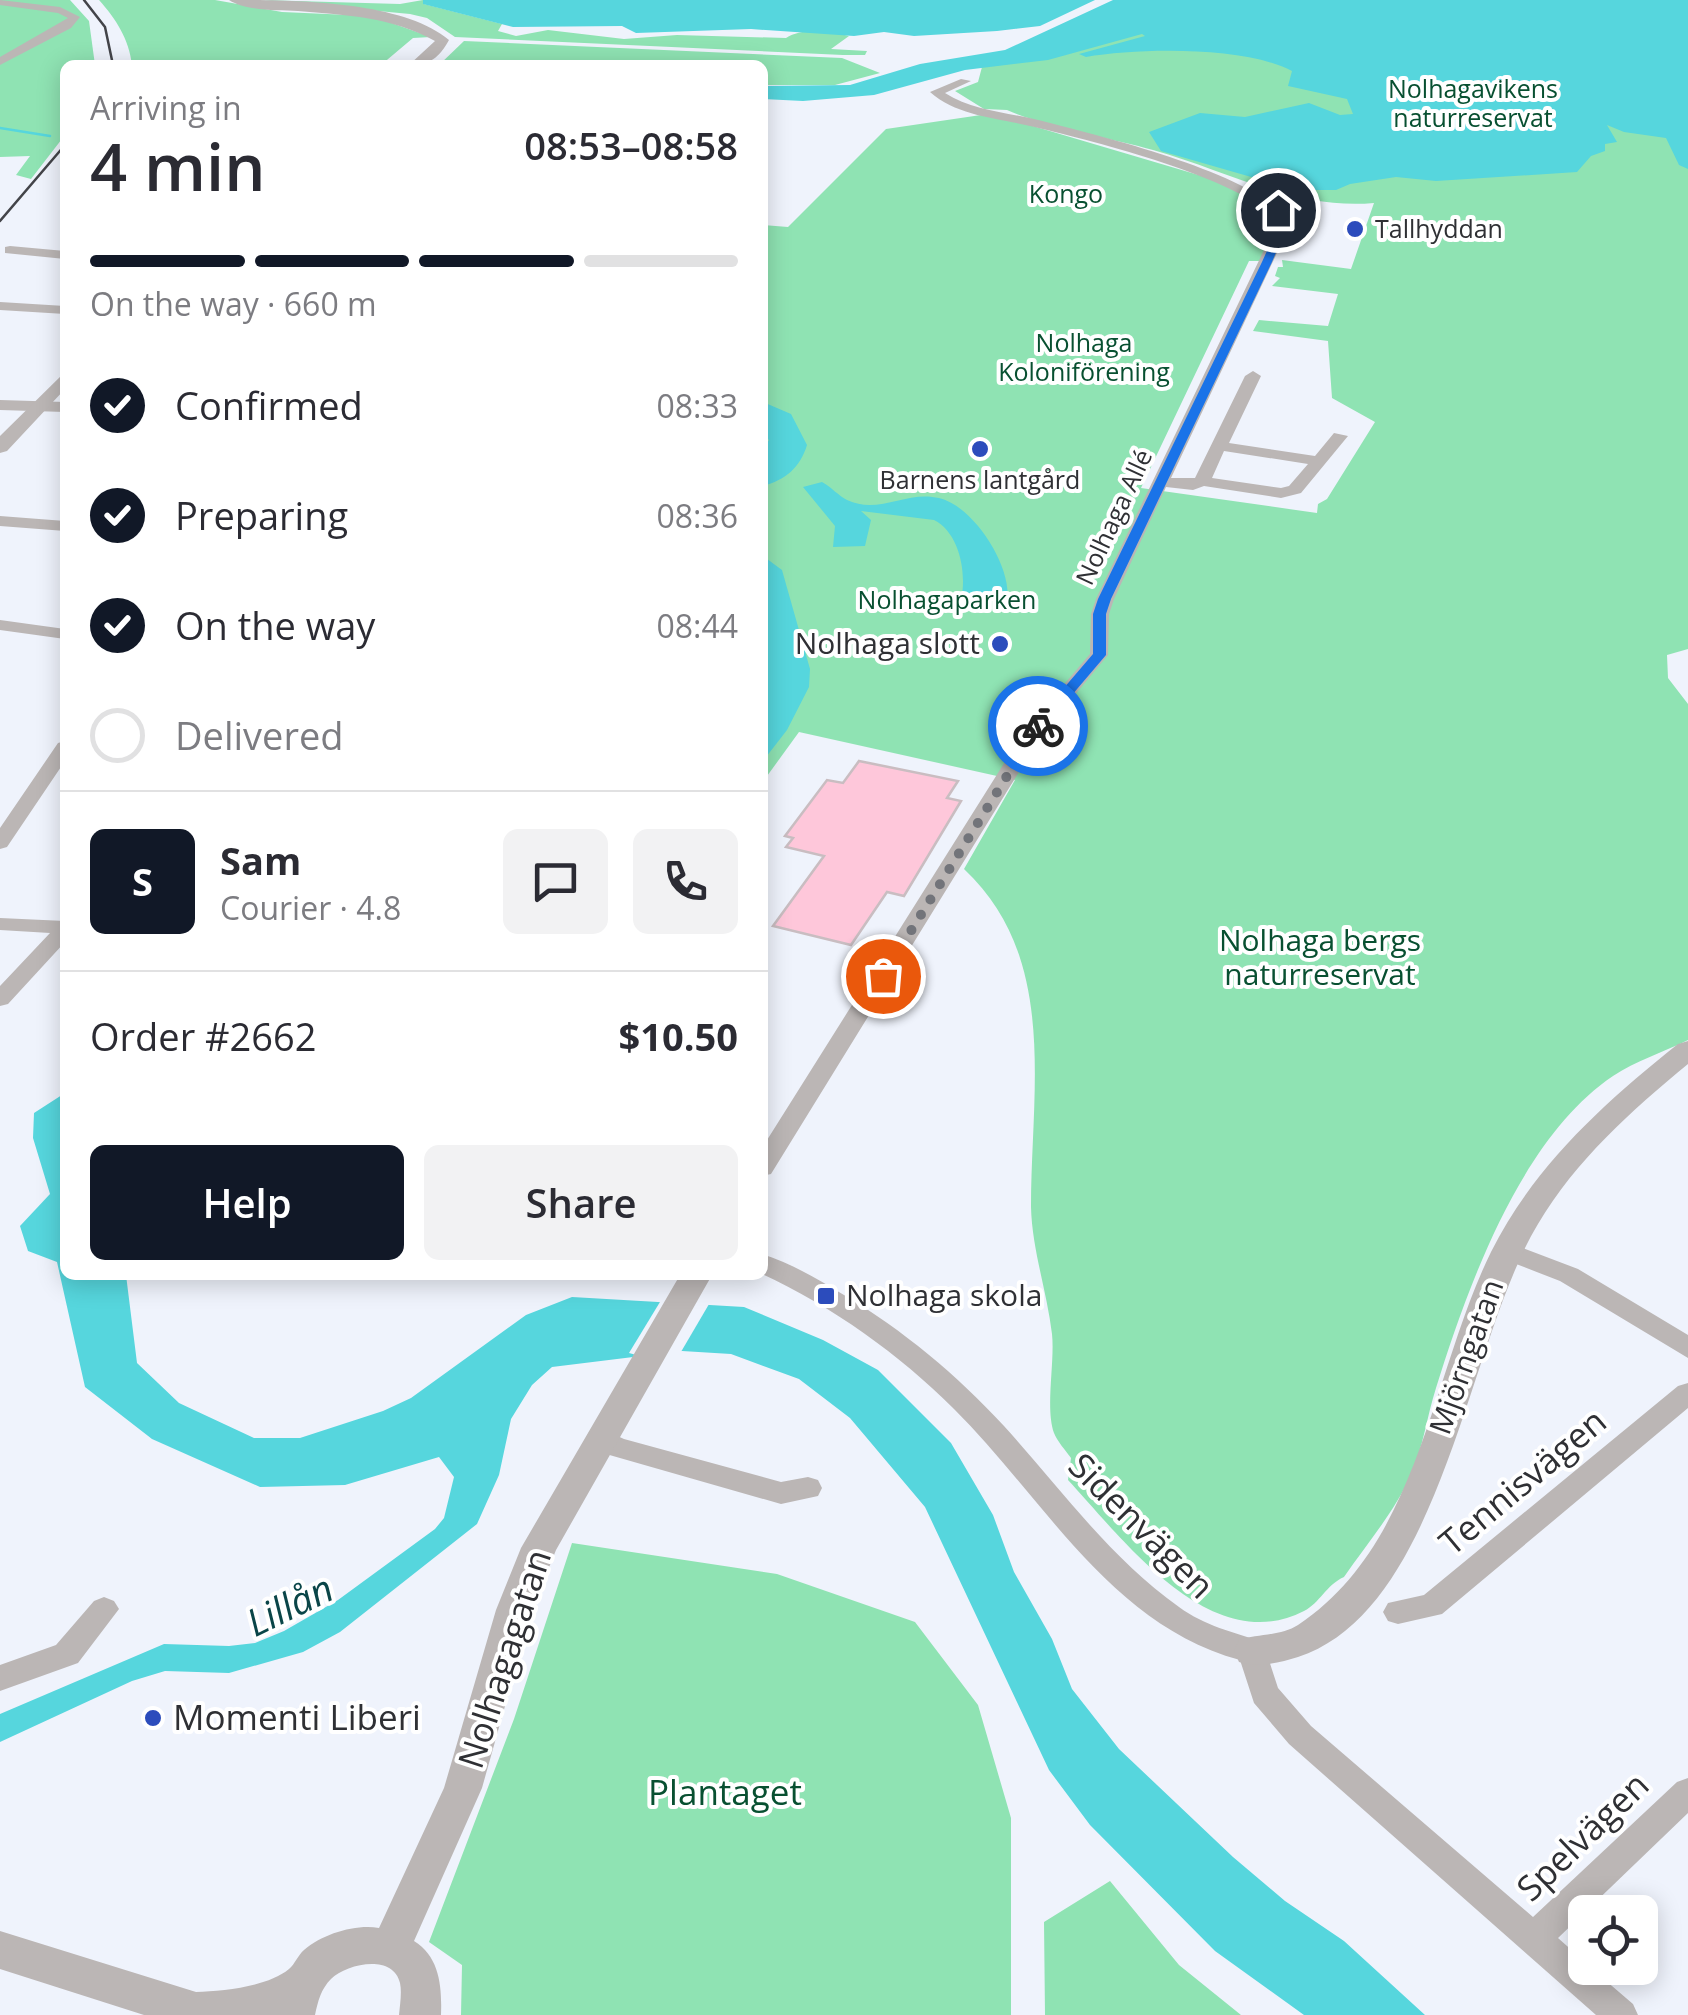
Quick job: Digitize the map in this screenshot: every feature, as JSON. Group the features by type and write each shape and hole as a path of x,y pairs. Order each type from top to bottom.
{"street":[{"path":"234,0 296,11 400,19 442,40 435,52 423,60"},
{"path":"0,2 76,16 0,62"},
{"name":"Nolhaga Allé","path":"768,1158 1036,730 1058,699 1100,655 1100,614 1105,599 1267,262 1284,216 1251,192 1222,180 1046,126 973,110 936,92 965,81"},
{"path":"10,250 60,255"},
{"path":"0,306 60,310"},
{"path":"1160,482 1193,485 1202,480 1253,376"},
{"path":"0,447 60,383"},
{"path":"0,405 60,407"},
{"path":"1202,480 1280,492 1295,490 1340,436"},
{"path":"1220,446 1319,462"},
{"path":"0,521 60,526"},
{"path":"0,625 60,633"},
{"path":"0,842 60,755"},
{"path":"0,924 60,928"},
{"path":"0,999 60,933"},
{"name":"Mjörngatan","path":"1252,1650 1308,1637 1366,1585 1392,1550 1412,1507 1474,1327 1507,1251 1574,1148 1688,1050"},
{"path":"1507,1251 1569,1276 1688,1348"},
{"name":"Sidenvägen","path":"768,1266 843,1306 932,1372 996,1434 1084,1538 1167,1616 1209,1642 1252,1650"},
{"name":"Nolhagagatan","path":"390,1948 463,1788 514,1610 539,1548 693,1280"},
{"name":"Tennisvägen","path":"1398,1612 1432,1606 1688,1393"},
{"path":"600,1438 781,1493 808,1488"},
{"path":"0,1678 67,1654 104,1609"},
{"path":"1252,1650 1265,1694 1300,1735 1621,2015"},
{"name":"Spelvägen","path":"1534,1939 1688,1792"},
{"path":"0,1950 197,2014 297,2000 324,1958 340,1950 374,1944 408,1957 419,1973 424,1992 422,2014"}],"green space":[{"path":"0,0 70,0 89,21 94,60 60,60 60,141 31,179 16,175 30,156 0,157"},
{"path":"99,0 215,0 282,12 372,16 431,37 413,38 387,60 131,60 121,30"},
{"path":"261,0 400,4 423,0 424,4 502,24 498,31 516,36 548,30 624,39 677,35 786,38 800,32 825,32 849,36 831,49 867,51 865,55 843,55 455,37 427,18 410,14"},
{"path":"1197,0 1590,0 1688,7 1688,649 1667,655 1668,678 1688,704 1688,1040 1613,1076 1580,1103 1551,1137 1502,1217 1482,1261 1449,1348 1415,1465 1397,1502 1344,1577 1304,1611 1269,1622 1236,1619 1203,1606 1172,1586 1142,1560 1068,1480 1071,1458 1051,1423 1052,1334 1032,1223 1035,1072 1027,984 1015,943 994,904 964,869 1015,780 799,732 768,775 768,225 788,227 886,129 981,115 1013,120 1229,184 1275,204 1278,210 1262,261 1249,261 1141,488 1317,513 1318,504 1327,499 1375,422 1332,398 1328,341 1253,331 1259,320 1328,326 1338,294 1272,286 1280,278 1275,276 1278,267 1283,267 1282,260 1351,269 1374,203 1345,204 1289,195 1153,150 1007,110 984,109 955,91 978,82 982,67 1093,44"},
{"path":"464,41 842,58 880,73 835,85 768,85 768,60 444,60"},
{"name":"Plantaget","path":"572,1543 777,1574 915,1622 978,1705 1011,1818 1011,2015 461,2015 462,1965 429,1942 514,1719"},
{"path":"1110,1881 1179,1965 1241,2015 1045,2015 1044,1922"}],"water":[{"path":"423,0 1095,0 1040,26 914,36 884,32 854,36 751,29 636,33 622,26 513,27 423,4"},
{"name":"Nolhagavikens naturreservat","path":"1113,0 1688,0 1688,169 1679,165 1666,138 1624,132 1607,125 1617,142 1605,144 1605,151 1591,156 1577,172 1436,181 1396,177 1336,190 1296,190 1161,151 1149,132 1200,113 1245,117 1309,103 1340,115 1353,114 1347,99 1288,86 1292,71 1247,57 1191,51 1086,57 1079,54 1145,36 1142,34 1048,60 965,70 874,95 803,101 768,99 768,86 850,85 920,64 1005,50"},
{"path":"768,404 791,414 807,445 791,472 768,484 768,442"},
{"path":"822,482 859,504 927,496 952,503 977,525 997,556 1004,572 1007,601 961,600 960,555 950,534 934,520 861,511 871,520 865,546 833,547 835,526 803,487"},
{"path":"768,560 782,570 810,669 809,687 787,730 768,755"},
{"path":"60,1096 60,1275 57,1262 28,1251 20,1226 50,1194 33,1138 34,1113"},
{"path":"61,1280 127,1280 137,1363 179,1403 254,1438 300,1438 383,1411 411,1398 526,1315 572,1297 744,1307 823,1340 878,1370 951,1443 993,1515 1014,1572 1052,1639 1072,1689 1119,1749 1233,1857 1285,1901 1344,1941 1425,2015 1304,2015 1215,1951 1090,1825 1049,1770 925,1507 850,1418 799,1379 731,1354 682,1351 552,1367 532,1385 511,1419 499,1475 477,1524 340,1632 303,1652 229,1673 165,1671 132,1681 0,1742 0,1714 164,1644 255,1643 338,1600 435,1529 444,1518 454,1477 439,1457 345,1485 260,1487 152,1439 85,1387"}],"pier":[{"path":"663,1297 712,1299 678,1357 651,1359 629,1353"}],"building":[{"path":"859,761 958,781 947,798 961,801 904,896 887,892 851,945 773,926 824,856 786,847 793,838 785,836 827,780 843,783"}],"waterway":[{"path":"0,128 50,136"}],"railway":[{"path":"84,0 105,27 112,60"},
{"path":"0,221 60,151"}],"way so far":[{"path":"883,976 1038,726"}],"place":[{"name":"Tallhyddan","path":"1355,229"},
{"name":"Barnens lantgård","path":"980,449"},
{"name":"Nolhaga slott","path":"1000,644"},
{"name":"Nolhaga skola","path":"826,1296"},
{"name":"Momenti Liberi","path":"153,1718"}],"route":[{"path":"1038,726 1100,655 1098,627 1105,599 1267,262 1284,222 1278,210"}],"park label":[{"name":"Kongo","path":"1066,194"},
{"name":"Nolhaga Koloniförening","path":"1084,358"},
{"name":"Nolhagaparken","path":"947,600"},
{"name":"Nolhaga bergs naturreservat","path":"1320,958"}],"water label":[{"name":"Lillån","path":"290,1606"}]}
